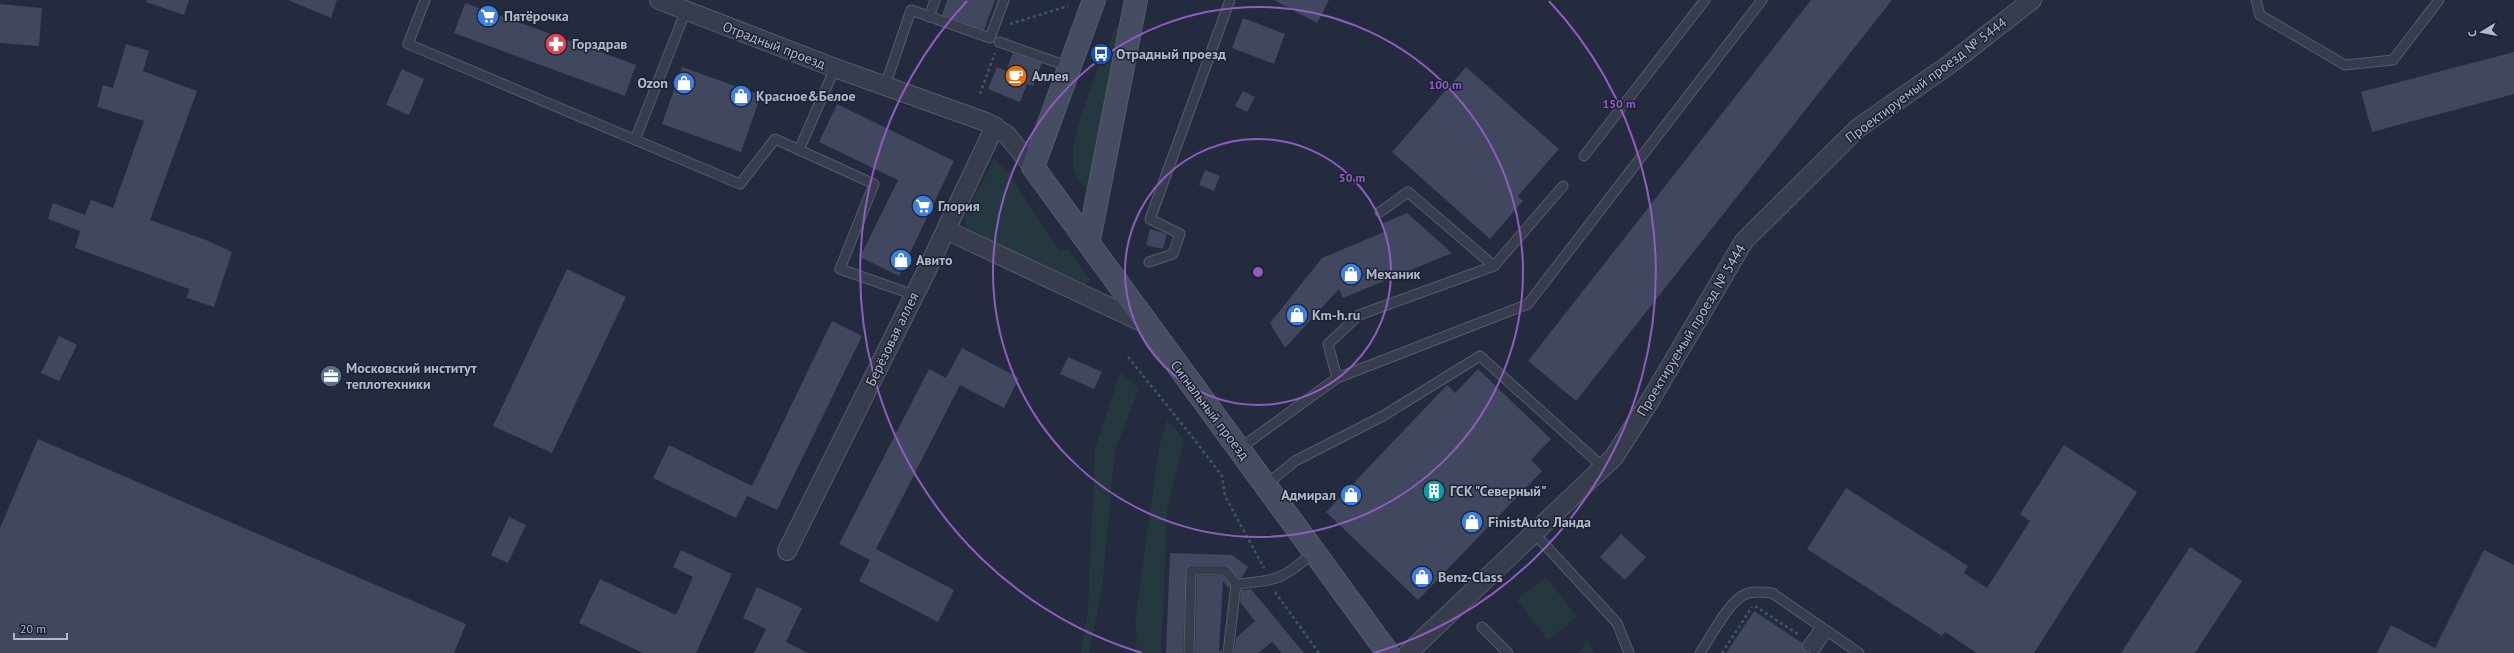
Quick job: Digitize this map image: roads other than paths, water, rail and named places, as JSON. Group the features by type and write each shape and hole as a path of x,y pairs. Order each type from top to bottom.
{"main road":[{"path":"1033,167 1094,0"},
{"path":"1089,240 1136,0"},
{"name":"Сигнальный проезд","path":"1033,167 1089,240 1148,326 1388,653"}],"street":[{"name":"Отрадный проезд","path":"659,0 835,68 995,126 1007,135 1033,167"},
{"name":"Проектируемый проезд № 5444","path":"1408,653 1614,457 1651,399 1744,241 1858,128 1950,64 2032,0"},
{"name":"Берёзовая аллея","path":"787,551 946,230 995,126"},
{"path":"946,230 1148,326"}],"lane":[{"path":"425,0 408,44 740,184 775,139 874,184 840,269 914,295"},
{"path":"929,17 935,0"},
{"path":"885,86 911,10 990,38 1004,0"},
{"path":"1149,262 1173,254 1180,234 1150,220 1230,0"},
{"path":"1584,156 1705,0"},
{"path":"1239,448 1337,378 1528,304 1762,0"},
{"path":"2256,0 2260,15 2345,65 2394,60 2439,0"},
{"path":"635,140 686,10"},
{"path":"999,42 1070,66"},
{"path":"799,150 835,68"},
{"path":"1337,378 1328,344 1359,315 1494,266 1563,186"},
{"path":"1380,212 1408,192 1494,266"},
{"path":"1266,485 1295,461 1384,416 1480,356 1603,467"},
{"path":"1534,533 1618,623 1629,653"},
{"path":"1236,584 1270,580 1288,574 1314,552"},
{"path":"1189,653 1191,570 1225,570 1236,584 1228,653"},
{"path":"1700,653 1735,601 1746,594 1762,592 1772,593 1859,653"},
{"path":"1482,627 1508,653"},
{"path":"1810,646 1824,629"}],"place":[{"name":"Пятёрочка","path":"488,16"},
{"name":"Горздрав","path":"556,44"},
{"name":"Отрадный проезд","path":"1101,54"},
{"name":"Аллея","path":"1016,76"},
{"name":"Ozon","path":"684,83"},
{"name":"Красное&Белое","path":"741,96"},
{"name":"Глория","path":"923,206"},
{"name":"Авито","path":"901,260"},
{"name":"Механик","path":"1351,274"},
{"name":"Km-h.ru","path":"1297,315"},
{"name":"Московский институт теплотехники","path":"331,376"},
{"name":"ГСК \"Северный\"","path":"1434,491"},
{"name":"Адмирал","path":"1351,495"},
{"name":"FinistAuto Ланда","path":"1472,522"},
{"name":"Benz-Class","path":"1422,577"}]}
